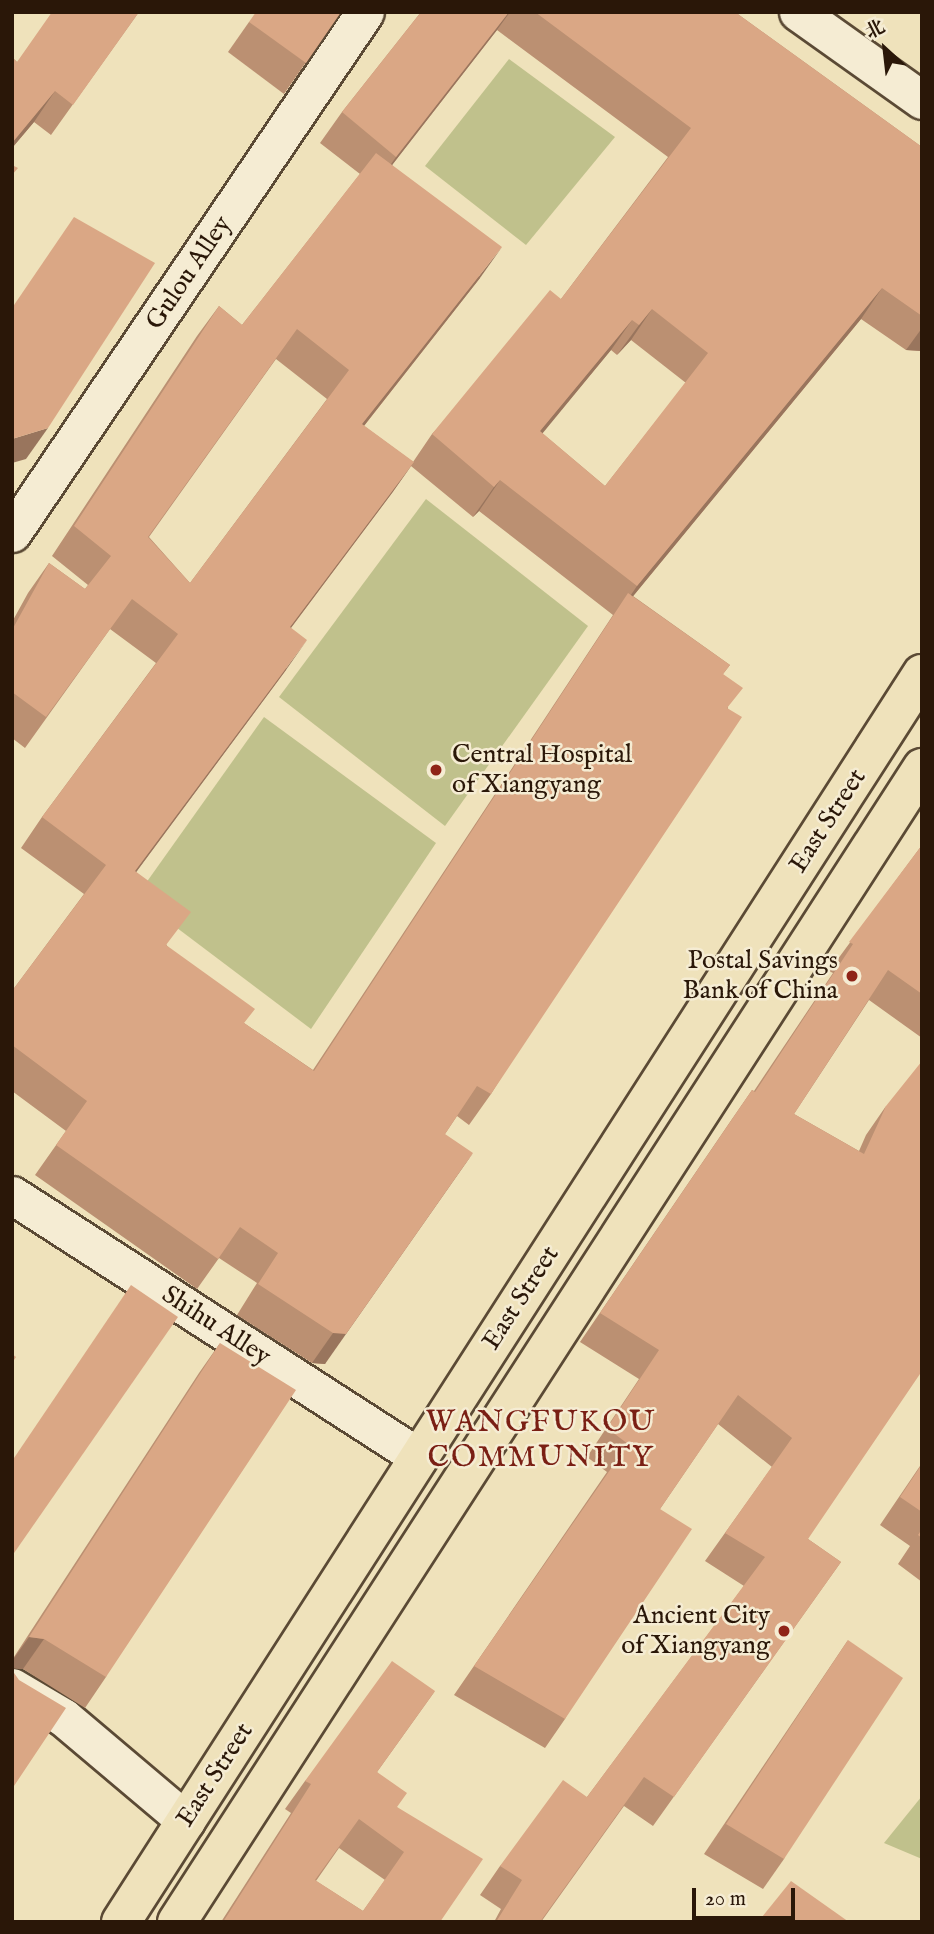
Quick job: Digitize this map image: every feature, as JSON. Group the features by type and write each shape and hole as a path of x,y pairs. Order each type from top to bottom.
{"main road":[{"name":"East Street","path":"121,1922 922,674"},
{"name":"East Street","path":"177,1922 922,768"}],"street":[{"name":"Gulou Alley","path":"12,533 365,12"},
{"path":"798,12 922,100"},
{"name":"Shihu Alley","path":"12,1195 419,1457"},
{"path":"12,1687 62,1717 186,1821"}],"green space":[{"path":"509,59 615,137 526,245 425,166"},
{"path":"426,499 588,626 445,826 279,697"},
{"path":"264,717 436,843 311,1029 136,897"},
{"path":"922,1796 922,1859 884,1843"}],"building":[{"path":"52,12 139,12 73,105 55,91 12,143 12,57 17,62"},
{"path":"256,12 341,12 306,63 249,22"},
{"path":"421,12 509,12 396,157 342,112"},
{"path":"535,12 735,12 922,147 922,316 882,288 637,586 500,480 494,487 432,434 550,290 561,299 691,128","holes":["652,309 708,353 605,486 540,431 632,320 639,325"]},
{"path":"376,153 502,247 362,424 414,462 290,627 307,640 135,871 191,912 166,945 255,1009 244,1023 314,1071 628,593 730,665 723,674 743,688 727,708 742,717 491,1094 477,1086 445,1134 473,1153 346,1334 333,1333 258,1284 278,1253 240,1227 218,1259 56,1145 87,1101 12,1045 12,991 106,865 42,817 178,634 132,599 46,717 12,692 12,630 49,563 85,589 111,556 74,526 219,306 242,325","holes":["297,329 349,370 190,583 148,537"]},
{"path":"74,217 155,263 48,428 12,439 12,308"},
{"path":"922,845 922,994 888,970 794,1114 864,1154 886,1106 922,1061 922,1371 808,1539 841,1562 674,1797 644,1777 540,1922 496,1922 522,1880 500,1866 563,1780 587,1797 765,1557 725,1533 792,1438 738,1395 660,1509 692,1529 565,1719 474,1666 628,1444 607,1428 659,1350 600,1313 752,1090 755,1092 853,944 849,942"},
{"path":"131,1285 178,1317 12,1556 12,1461"},
{"path":"220,1343 296,1390 106,1677 44,1639 29,1637"},
{"path":"922,1464 922,1512 900,1497"},
{"path":"848,1640 903,1678 784,1859 726,1824"},
{"path":"392,1661 435,1691 377,1772 407,1793 397,1807 483,1859 440,1922 223,1922 311,1784 305,1781","holes":["359,1819 404,1852 363,1911 315,1880"]},
{"path":"12,1670 19,1680 66,1708 12,1789"},
{"path":"791,1881 849,1922 758,1922"}],"place":[{"name":"Central Hospital of Xiangyang","path":"436,770"},
{"name":"Postal Savings Bank of China","path":"852,976"},
{"name":"Ancient City of Xiangyang","path":"784,1631"}],"district":[{"name":"WANGFUKOU COMMUNITY","path":"541,1440"}]}
